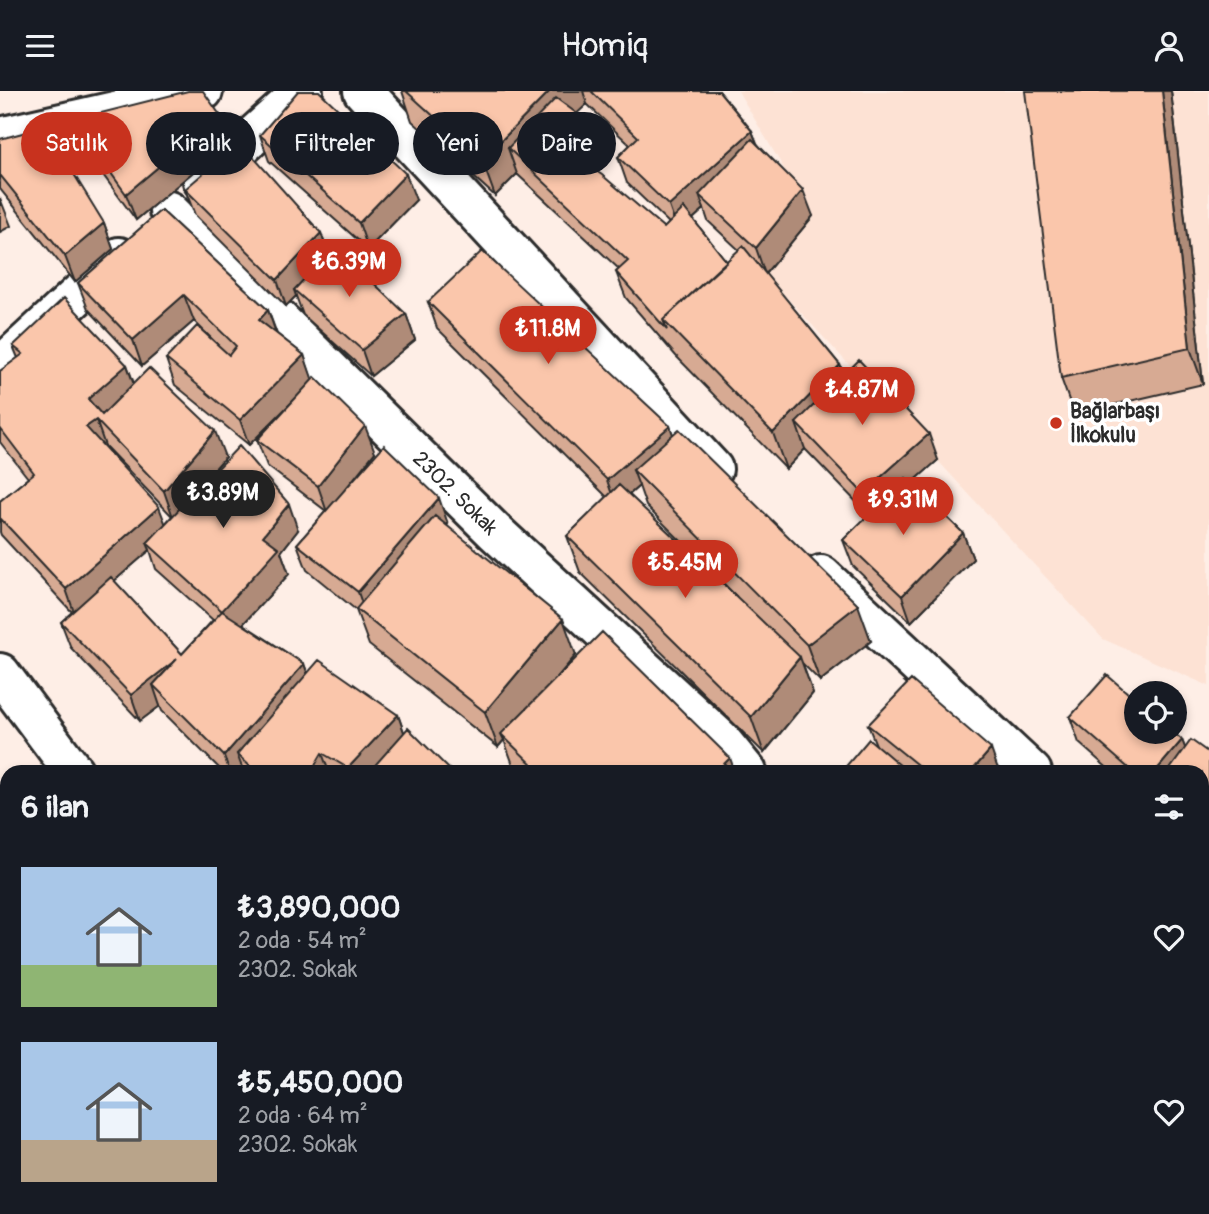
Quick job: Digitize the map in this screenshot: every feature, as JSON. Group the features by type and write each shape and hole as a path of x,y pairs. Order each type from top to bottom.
{"street":[{"path":"0,137 203,91"},
{"path":"0,367 303,91"},
{"path":"363,91 741,498"},
{"name":"2302. Sokak","path":"169,211 495,532 720,739 741,765"},
{"path":"798,553 1024,765"},
{"path":"0,673 69,765"}],"shaded area":[{"name":"Bağlarbaşı İlkokulu","path":"738,91 1209,91 1209,686 1103,639 765,274 812,216"}],"building":[{"path":"188,91 203,91 218,112 146,112 146,175 149,175 126,194 112,175 132,175 132,112 105,112"},
{"path":"298,91 319,91 341,112 280,112"},
{"path":"406,91 550,91 529,112 517,112 517,124 503,139 503,112 429,112"},
{"path":"591,91 719,91 752,131 669,206 618,157 638,137 616,115 616,112 612,112"},
{"path":"1025,91 1162,91 1190,348 1061,378"},
{"path":"556,98 575,112 543,112"},
{"path":"270,123 270,144 260,135"},
{"path":"21,133 21,175 74,175 104,223 65,256 0,175 0,139"},
{"path":"517,139 517,156 508,148"},
{"path":"752,139 803,190 756,248 699,195"},
{"path":"256,160 321,233 277,280 185,189 201,175 256,175"},
{"path":"399,167 406,174 359,223 305,175 399,175"},
{"path":"537,175 602,175 664,228 684,208 727,262 663,320 667,330 616,272 628,261"},
{"path":"161,210 268,310 259,320 304,355 240,420 166,359 197,326 229,355 236,346 184,295 133,340 78,283"},
{"path":"335,246 406,314 362,350 294,290"},
{"path":"743,246 840,365 773,433 663,320"},
{"path":"482,251 670,426 607,480 428,302"},
{"path":"64,298 127,365 88,399 102,415 149,368 215,431 164,491 96,420 86,427 159,507 66,589 0,518 0,501 34,473 0,428 0,371 23,354 13,346"},
{"path":"859,360 929,434 863,493 796,423"},
{"path":"315,377 365,426 318,486 257,440"},
{"path":"679,429 858,605 807,645 633,470"},
{"path":"384,445 439,498 358,592 297,544"},
{"path":"239,446 289,504 263,536 279,548 222,611 147,543"},
{"path":"906,478 963,533 902,596 843,540"},
{"path":"619,485 800,657 751,717 567,536"},
{"path":"435,516 563,619 485,712 356,609"},
{"path":"111,577 182,654 222,611 304,664 224,756 153,685 177,659 131,695 61,622"},
{"path":"602,632 730,758 723,765 533,765 501,734"},
{"path":"319,660 398,715 351,765 343,765 322,753 315,765 249,765 237,754"},
{"path":"1107,675 1124,690 1124,744 1179,744 1161,765 1125,765 1070,717"},
{"path":"911,680 991,749 977,765 917,765 868,725"},
{"path":"408,728 445,765 375,765"},
{"path":"869,739 900,765 847,765"},
{"path":"1191,740 1209,753 1209,765 1173,765"}],"place":[{"name":"Bağlarbaşı İlkokulu","path":"1056,423"}]}
